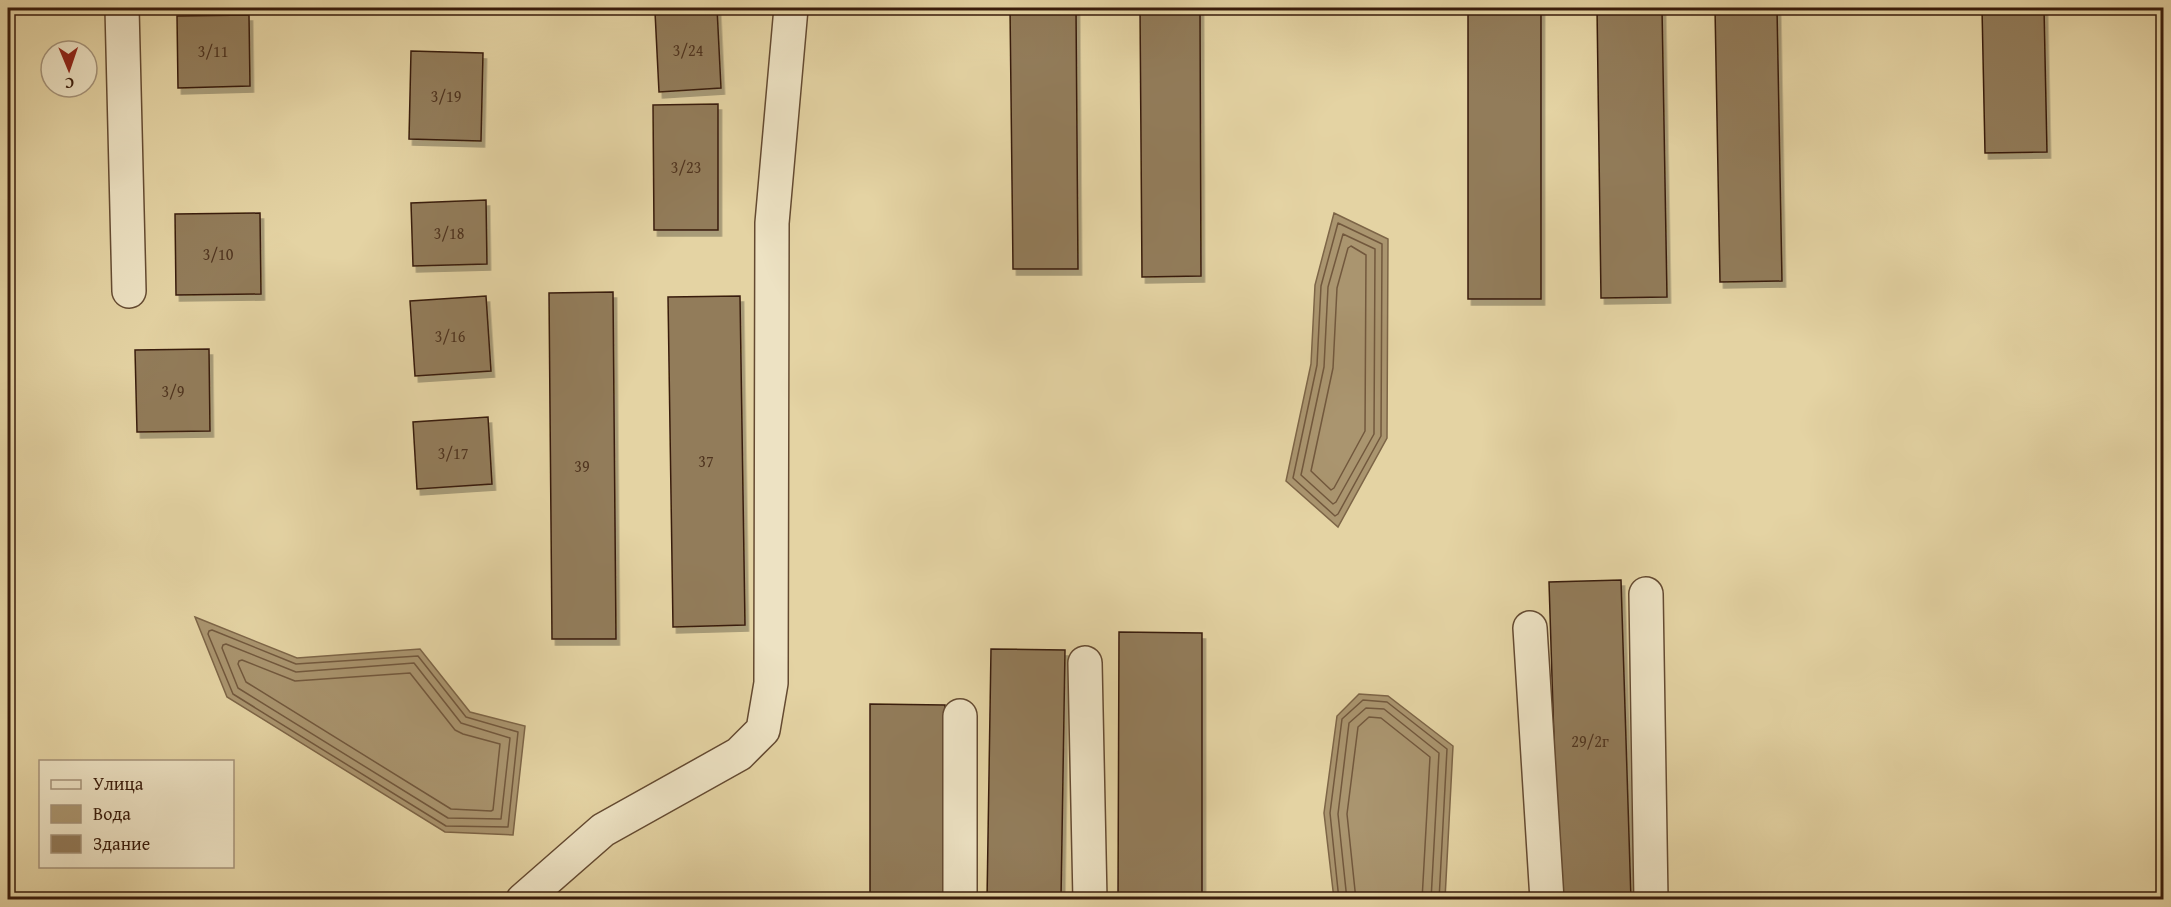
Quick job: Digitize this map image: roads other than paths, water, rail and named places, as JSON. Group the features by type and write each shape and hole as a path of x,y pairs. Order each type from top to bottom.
{"street":[{"path":"122,8 129,291"},
{"path":"523,900 603,830 739,754 763,730 771,683 772,223 791,8"},
{"path":"1646,594 1651,900"},
{"path":"1530,628 1547,900"},
{"path":"1085,663 1090,900"},
{"path":"960,716 960,900"}],"water":[{"path":"1334,213 1388,239 1387,438 1338,527 1286,481 1311,364 1315,285"},
{"path":"195,617 297,658 420,649 470,712 525,726 513,835 445,832 227,697"},
{"path":"1359,694 1388,696 1453,746 1445,899 1334,899 1324,813 1337,716"}]}
